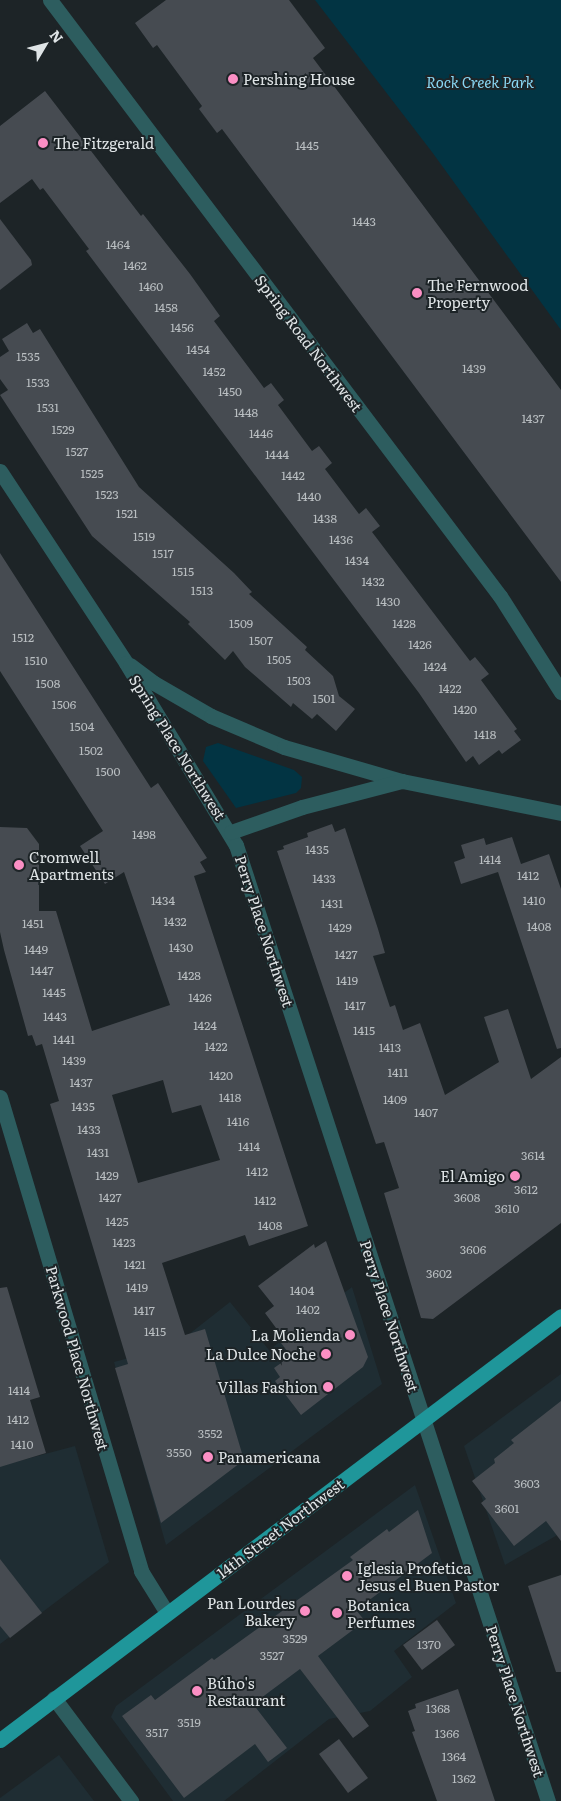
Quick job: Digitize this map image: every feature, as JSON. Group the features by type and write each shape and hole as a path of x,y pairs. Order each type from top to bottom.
{"main road":[{"name":"14th Street Northwest","path":"0,1740 561,1316"}],"street":[{"name":"Spring Road Northwest","path":"50,0 500,596 561,692"},
{"name":"Spring Place Northwest","path":"0,471 126,663 231,832 302,807 402,781"},
{"name":"Spring Place Northwest","path":"126,663 184,701 246,732 402,781 561,813"},
{"name":"Perry Place Northwest","path":"231,832 548,1801"},
{"name":"Parkwood Place Northwest","path":"0,1097 142,1571 167,1613"},
{"path":"54,1698 131,1801"}],"shaded area":[{"path":"352,1287 382,1384 166,1545 114,1362 174,1346 230,1302 269,1350"},
{"path":"561,1374 561,1533 505,1565 464,1446"},
{"path":"75,1446 109,1562 0,1644 0,1466"},
{"path":"415,1485 456,1603 394,1651 412,1677 370,1711 329,1719 224,1801 173,1801 111,1717 116,1706"},
{"path":"59,1755 94,1801 0,1801 0,1798"}],"green space":[{"name":"Rock Creek Park","path":"315,0 561,0 561,330 432,152"},
{"path":"218,743 294,770 302,777 301,788 296,793 236,808 203,761 206,747"}],"building":[{"path":"166,0 289,0 325,48 313,58 561,390 561,582 222,129 217,133 199,109 202,106 157,45 153,48 135,23"},
{"path":"45,91 141,216 143,214 190,274 220,316 214,321 264,388 271,383 284,400 278,405 312,451 319,446 332,463 325,469 359,514 366,508 380,526 372,532 470,661 475,657 489,674 481,680 517,729 514,731 521,740 502,754 499,750 479,765 473,756 466,762 419,693 86,251 89,249 43,188 40,190 32,179 0,203 0,126"},
{"path":"0,219 31,260 32,265 0,290"},
{"path":"27,323 33,333 40,329 139,487 234,573 252,592 249,594 307,647 305,650 333,676 339,696 355,709 336,731 317,714 312,719 293,703 291,707 245,667 233,651 225,660 188,624 190,622 92,536 0,395 8,390 0,379 0,357 9,351 2,339"},
{"path":"0,553 151,788 158,783 207,858 200,862 206,872 194,876 308,1226 249,1246 245,1235 162,1263 185,1335 205,1329 244,1460 161,1523 115,1368 128,1364 50,1104 59,1101 42,1044 36,1046 32,1035 28,1036 4,950 0,932 0,827 27,828 39,844 39,911 56,911 92,1031 170,1005 124,872 105,884 80,846 103,831 0,671","holes":["163,1080 172,1113 201,1105 220,1160 138,1183 112,1095"]},
{"path":"332,824 335,832 345,828 378,929 385,953 373,956 390,1007 395,1005 403,1030 420,1023 445,1095 499,1062 484,1017 508,1009 531,1079 561,1057 561,1223 433,1319 421,1318 384,1193 399,1188 384,1142 376,1144 277,851 284,849 283,846 308,837 307,833"},
{"path":"512,837 521,864 549,854 561,889 561,1048 557,1049 498,872 461,884 454,862 465,858 461,845 484,838 486,845"},
{"path":"326,1241 368,1357 363,1367 301,1415 275,1381 280,1377 274,1368 281,1363 277,1358 287,1351 272,1331 276,1328 265,1313 274,1306 258,1286 314,1244 315,1248"},
{"path":"7,1287 40,1397 30,1400 46,1453 0,1467 0,1288"},
{"path":"561,1401 561,1541 546,1521 514,1546 481,1503 486,1499 472,1481 495,1463 494,1459 514,1443 511,1440"},
{"path":"418,1510 432,1553 356,1610 365,1621 318,1656 369,1726 353,1738 300,1669 253,1704 287,1748 268,1762 255,1744 184,1798 122,1716 151,1695 155,1700 212,1658 214,1660 353,1560 350,1557 387,1529 389,1532"},
{"path":"0,1559 42,1613 10,1638 0,1626"},
{"path":"561,1575 561,1672 556,1672 528,1586"},
{"path":"437,1620 455,1645 422,1670 403,1645"},
{"path":"458,1689 495,1801 437,1801 412,1732 415,1731 408,1711 416,1708 415,1704"},
{"path":"339,1739 368,1778 348,1793 319,1754"}],"place":[{"name":"Pershing House","path":"233,79"},
{"name":"The Fitzgerald","path":"43,143"},
{"name":"The Fernwood Property","path":"417,293"},
{"name":"Cromwell Apartments","path":"19,865"},
{"name":"El Amigo","path":"515,1176"},
{"name":"La Molienda","path":"350,1335"},
{"name":"La Dulce Noche","path":"326,1354"},
{"name":"Villas Fashion","path":"328,1387"},
{"name":"Panamericana","path":"208,1457"},
{"name":"Iglesia Profetica Jesus el Buen Pastor","path":"347,1576"},
{"name":"Pan Lourdes Bakery","path":"305,1611"},
{"name":"Botanica Perfumes","path":"337,1613"},
{"name":"Búho's Restaurant","path":"197,1691"}]}
